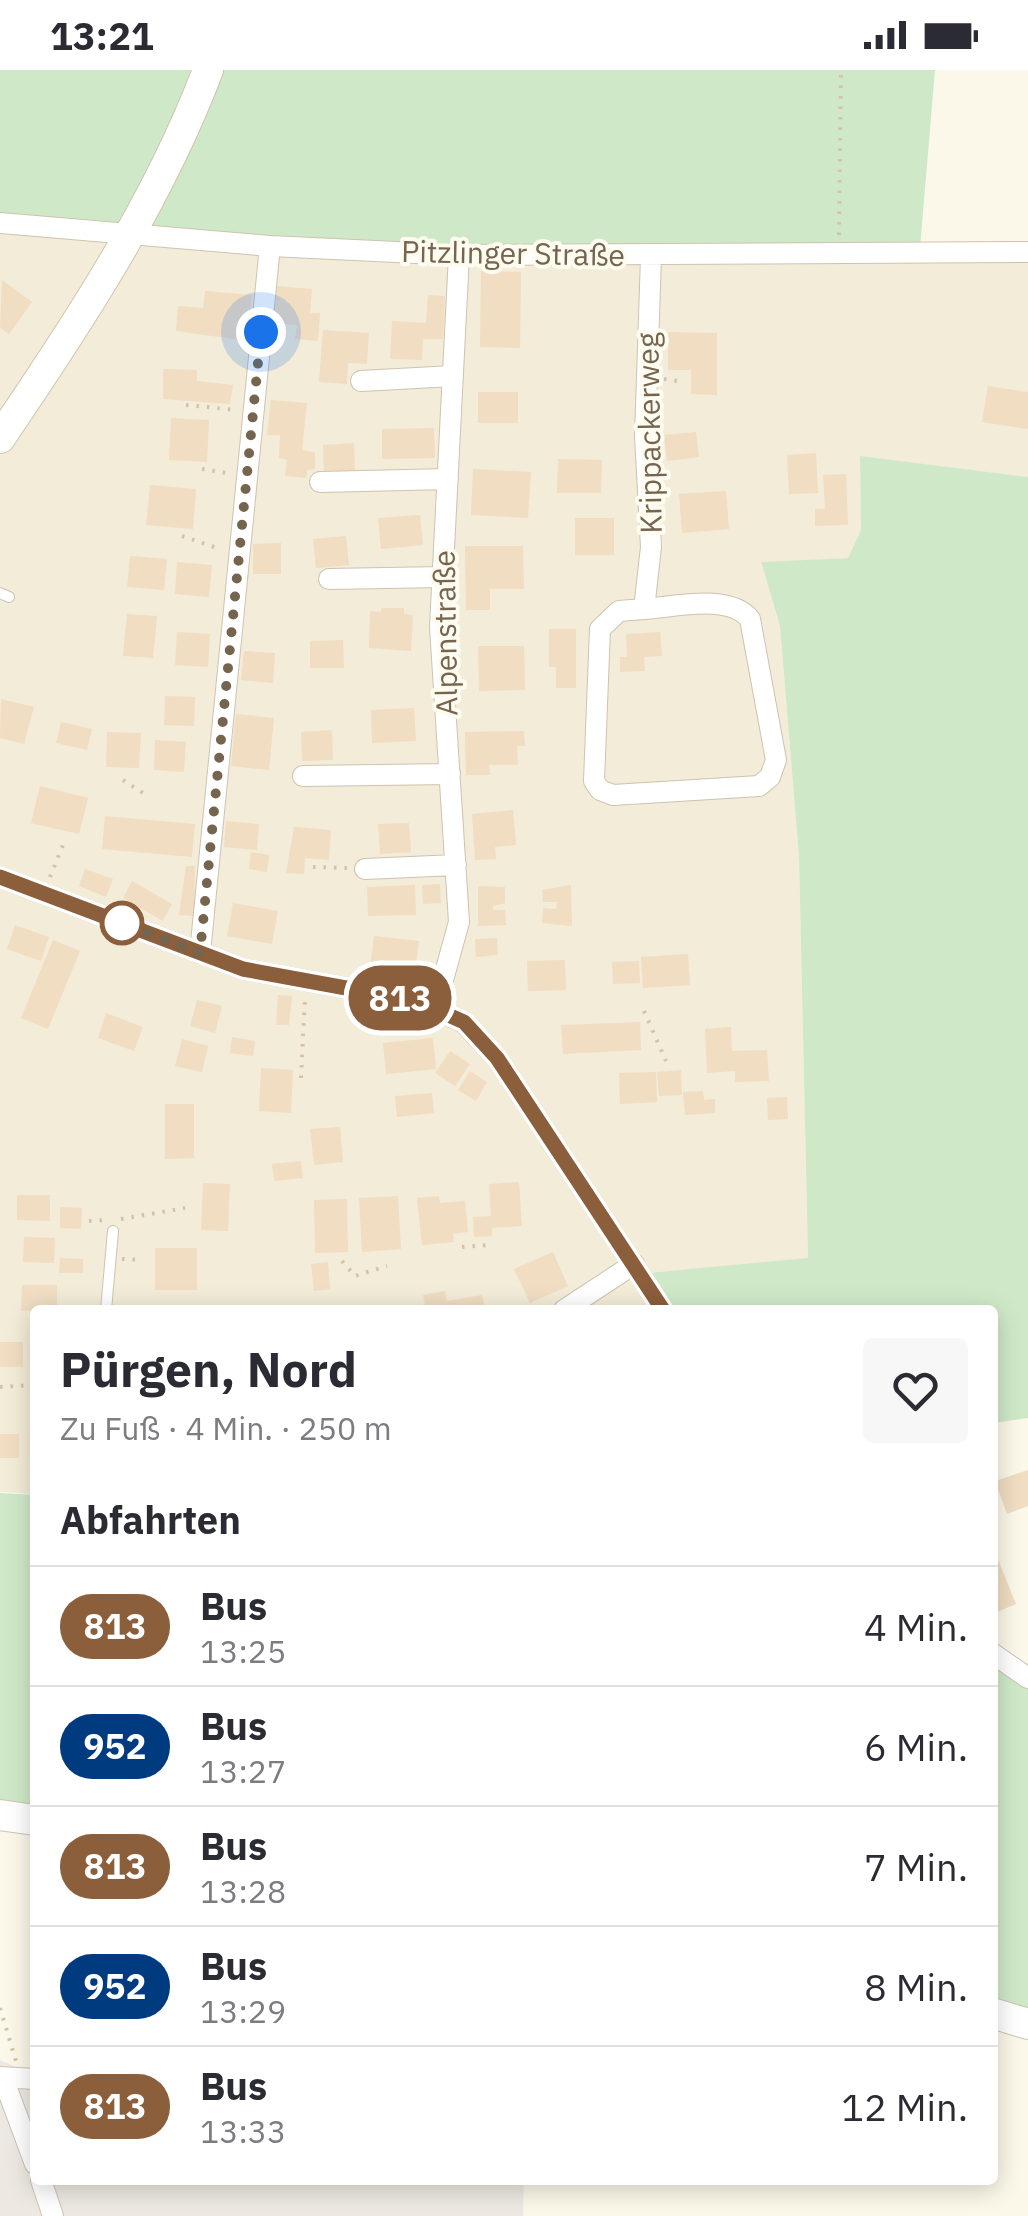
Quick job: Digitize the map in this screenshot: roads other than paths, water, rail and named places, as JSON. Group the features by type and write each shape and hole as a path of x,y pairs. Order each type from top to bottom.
{"street":[{"path":"0,438 77,324 129,235 208,70"},
{"name":"Pitzlinger Straße","path":"0,223 270,246 459,255 651,257 1028,252"},
{"path":"200,953 270,246"},
{"name":"Alpenstraße","path":"435,1009 459,922 440,627 459,255"},
{"name":"Krippackerweg","path":"644,609 651,547 645,436 651,257"},
{"path":"362,381 453,376"},
{"path":"320,482 448,478"},
{"path":"328,579 443,577"},
{"path":"727,604 742,609 750,619 776,760 770,777 758,786 613,795 600,790 594,780 600,629 620,612 644,609 727,604"},
{"path":"304,776 450,774"},
{"path":"365,869 456,865"},
{"path":"0,877 243,969 417,1001 464,1022 497,1058 660,1305"},
{"path":"572,1305 634,1264"},
{"path":"998,1657 1028,1678"},
{"path":"0,1815 30,1819"},
{"path":"998,2014 1028,2024"},
{"path":"30,2079 1,2077 30,2151"},
{"path":"42,2185 53,2216"}],"lane":[{"path":"107,1305 115,1225"}]}
